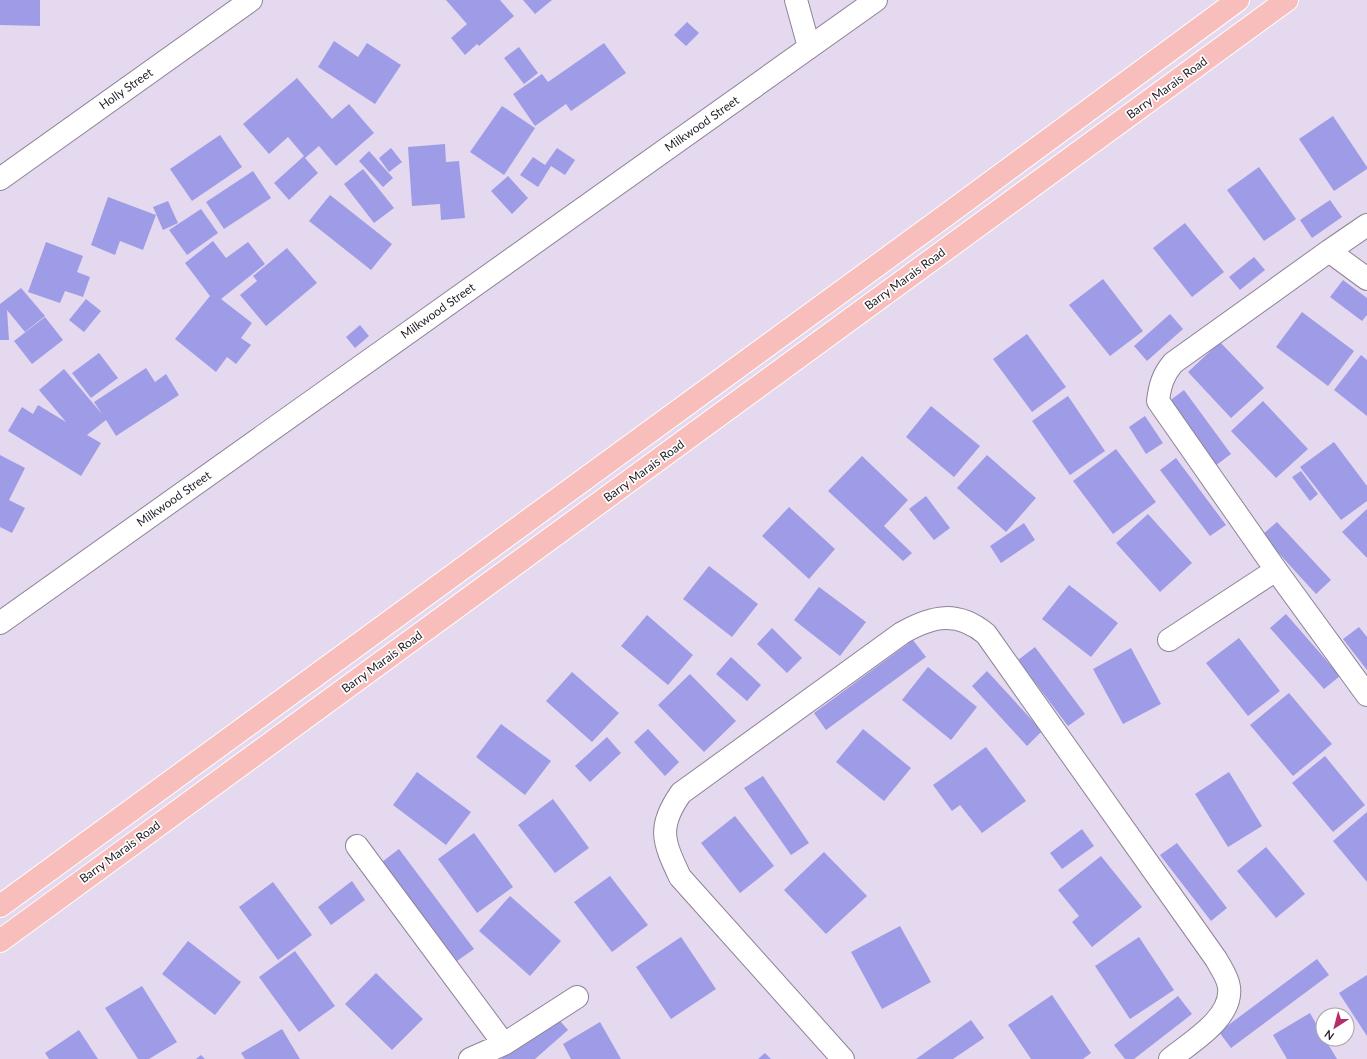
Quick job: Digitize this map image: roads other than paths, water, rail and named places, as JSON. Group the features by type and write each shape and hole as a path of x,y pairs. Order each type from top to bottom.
{"main road":[{"path":"0,906 945,216 1238,0"},
{"name":"Barry Marais Road","path":"0,941 1287,0"}],"street":[{"name":"Holly Street","path":"0,179 251,0"},
{"path":"796,0 809,48"},
{"name":"Milkwood Street","path":"0,623 876,0"},
{"path":"1367,225 1173,363 1164,374 1160,386 1158,401 1167,416 1276,570 1367,695"},
{"path":"1329,251 1367,279"},
{"path":"1169,640 1276,570"},
{"path":"843,1059 680,877 665,842 666,822 672,806 681,793 902,633 917,625 937,618 950,618 962,619 986,634 1224,972 1229,987 1228,999 1224,1012 1217,1022 1170,1059"},
{"path":"357,846 504,1044"},
{"path":"470,1059 504,1044 577,997"}]}
